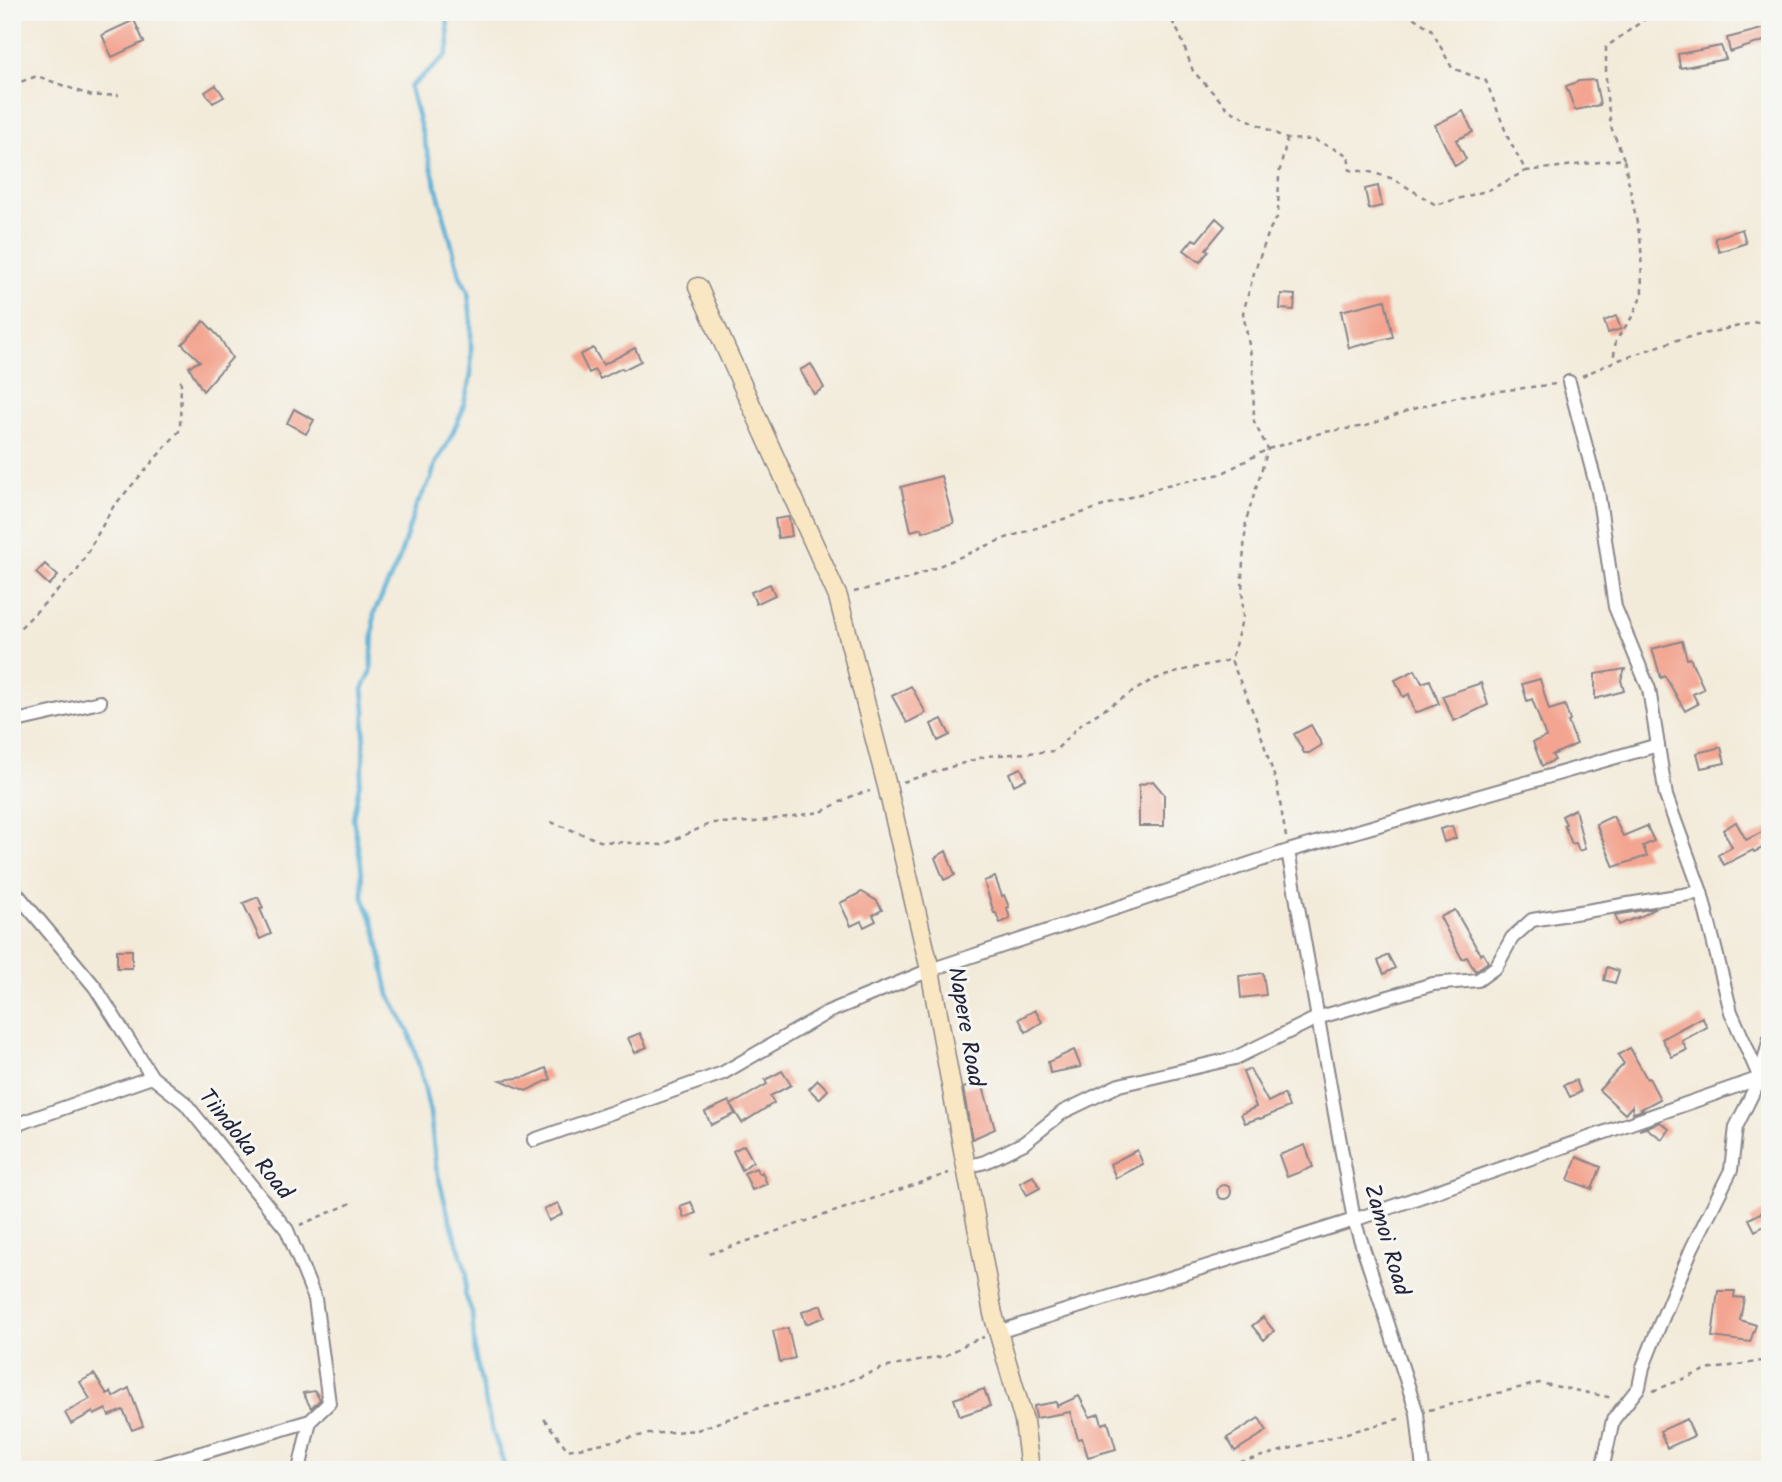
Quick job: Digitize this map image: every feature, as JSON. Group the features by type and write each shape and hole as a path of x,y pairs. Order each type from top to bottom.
{"street":[{"name":"Napere Road","path":"698,287 838,597 887,786 930,970 993,1314 1024,1421 1030,1470"},
{"path":"1569,382 1598,492 1615,607 1648,689 1666,796 1701,892 1731,1012 1760,1078 1770,1093"},
{"path":"12,722 100,702"},
{"path":"534,1140 723,1073 828,1012 930,970 1288,851 1658,745"},
{"name":"Zamoi Road","path":"1288,851 1354,1220 1417,1413 1423,1470"},
{"name":"Tiindoka Road","path":"12,888 94,987 152,1077 185,1103 287,1230 315,1299 329,1403 310,1421 299,1470"},
{"path":"966,1167 985,1162 1024,1143 1063,1112 1119,1085 1235,1058 1317,1018 1433,984 1478,980 1496,967 1511,939 1532,920 1701,892"},
{"path":"1602,1470 1613,1420 1639,1387 1643,1367 1682,1271 1731,1170 1736,1127 1760,1078 1770,1038"},
{"path":"12,1126 152,1077"},
{"path":"998,1332 1354,1220 1760,1078"},
{"path":"149,1470 154,1466 310,1421"}],"path":[{"path":"1167,12 1180,35 1193,71 1229,110 1287,139 1314,140 1348,155 1350,170 1394,179 1436,205 1489,190 1526,172 1624,159"},
{"path":"1405,12 1431,29 1452,68 1486,81 1509,140 1526,172"},
{"path":"1612,362 1616,340 1632,317 1642,295 1641,243 1624,159 1611,127 1606,90 1606,47 1655,12"},
{"path":"12,85 37,76 93,96 119,95"},
{"path":"1287,139 1279,174 1278,216 1270,229 1254,273 1243,313 1253,366 1254,422 1268,449 1246,521 1242,576 1243,616 1231,660 1256,719 1277,785 1288,851"},
{"path":"838,597 908,579 1003,539 1167,485 1221,474 1268,449 1324,432 1366,426 1460,396 1569,382 1612,362 1677,340 1770,319"},
{"path":"12,632 18,630 77,571 113,506 180,430 181,380"},
{"path":"709,1254 966,1167"},
{"path":"287,1230 354,1202"},
{"path":"544,1419 568,1450 649,1434 697,1430 759,1408 803,1398 883,1368 945,1356 970,1342 998,1332"},
{"path":"12,1342 17,1359 12,1362"},
{"path":"1212,1470 1417,1413 1539,1383 1627,1401 1706,1370 1762,1361 1770,1347"}],"building":[{"path":"134,20 144,42 112,57 102,35"},
{"path":"1770,27 1770,39 1730,52 1727,38"},
{"path":"1721,46 1726,59 1680,68 1678,54"},
{"path":"1595,80 1600,105 1575,110 1566,86 1579,81"},
{"path":"216,85 224,97 213,103 205,92"},
{"path":"1463,111 1473,132 1456,140 1466,159 1455,166 1435,125"},
{"path":"1378,186 1382,206 1369,209 1365,189"},
{"path":"1216,218 1225,226 1206,249 1209,251 1200,262 1184,250 1193,239 1197,241"},
{"path":"1742,229 1746,243 1719,252 1715,238"},
{"path":"1281,294 1295,295 1294,310 1280,309"},
{"path":"1385,300 1393,337 1349,348 1341,311"},
{"path":"1616,316 1621,329 1608,333 1604,321"},
{"path":"204,321 220,338 232,358 203,391 189,367 200,361 182,344"},
{"path":"593,348 603,365 635,348 641,361 600,379 595,370 589,373 580,355"},
{"path":"811,364 824,388 814,394 800,370"},
{"path":"294,409 314,420 306,434 287,423"},
{"path":"941,476 954,523 923,532 922,528 911,531 901,487"},
{"path":"789,517 792,536 778,538 775,519"},
{"path":"45,564 58,576 49,585 36,573"},
{"path":"770,584 775,595 756,604 751,592"},
{"path":"1682,641 1687,659 1690,658 1704,689 1693,694 1698,704 1685,711 1665,676 1661,678 1652,649"},
{"path":"1625,669 1621,680 1624,691 1595,699 1595,674"},
{"path":"1415,670 1422,683 1430,680 1439,704 1415,713 1409,694 1403,697 1395,680"},
{"path":"1540,679 1549,710 1565,705 1570,721 1568,722 1577,744 1552,755 1555,760 1542,766 1533,742 1546,737 1532,699 1527,701 1522,684"},
{"path":"1481,683 1488,705 1454,721 1442,696"},
{"path":"911,686 926,713 907,723 892,696"},
{"path":"942,719 950,735 938,741 931,724"},
{"path":"1311,725 1322,745 1304,753 1294,734"},
{"path":"1721,747 1725,763 1701,768 1697,753"},
{"path":"1021,768 1026,779 1014,785 1009,773"},
{"path":"1153,781 1164,794 1164,826 1139,826 1139,785"},
{"path":"1575,809 1585,849 1579,851 1576,843 1572,844 1562,816"},
{"path":"1613,816 1623,836 1647,826 1654,841 1643,846 1647,856 1614,867 1596,824"},
{"path":"1736,822 1746,840 1770,828 1770,841 1764,844 1765,847 1724,865 1718,855 1732,847 1723,830"},
{"path":"1452,826 1456,838 1444,842 1440,829"},
{"path":"946,851 955,875 944,880 935,858"},
{"path":"995,877 1009,907 1010,919 1000,923 984,881"},
{"path":"862,892 877,901 882,910 873,915 876,921 864,927 861,921 851,926 840,903"},
{"path":"258,897 271,934 260,939 243,903"},
{"path":"1656,908 1619,925 1615,915"},
{"path":"1455,910 1480,954 1483,953 1488,962 1475,971 1467,957 1462,959 1440,917"},
{"path":"117,950 132,950 132,968 117,968"},
{"path":"1388,955 1395,968 1384,974 1378,961"},
{"path":"1607,967 1619,971 1615,983 1604,980"},
{"path":"1263,973 1266,995 1241,998 1239,976"},
{"path":"1035,1010 1042,1022 1026,1032 1019,1019"},
{"path":"1702,1017 1707,1027 1682,1041 1687,1050 1672,1057 1662,1039"},
{"path":"640,1033 647,1047 635,1053 628,1038"},
{"path":"1630,1048 1660,1099 1633,1113 1632,1106 1625,1114 1599,1090 1624,1064 1618,1055"},
{"path":"1074,1050 1081,1067 1050,1073 1048,1062"},
{"path":"546,1068 551,1079 526,1091 501,1080 526,1077"},
{"path":"1250,1069 1268,1102 1284,1094 1289,1107 1245,1123 1241,1114 1256,1107 1243,1072"},
{"path":"782,1071 791,1085 770,1096 774,1103 742,1123 731,1105 767,1084 765,1080"},
{"path":"818,1080 828,1090 819,1099 809,1089"},
{"path":"1576,1080 1581,1092 1570,1097 1564,1085"},
{"path":"982,1083 995,1129 972,1139 963,1088"},
{"path":"729,1101 735,1114 711,1125 705,1112"},
{"path":"1660,1122 1669,1129 1662,1139 1646,1128 1639,1130"},
{"path":"744,1145 753,1161 742,1170 733,1151"},
{"path":"1305,1145 1313,1167 1287,1177 1279,1155"},
{"path":"1137,1150 1143,1164 1116,1178 1110,1164"},
{"path":"1577,1157 1601,1167 1592,1189 1568,1180"},
{"path":"756,1168 759,1174 762,1172 767,1184 752,1190 744,1173"},
{"path":"1033,1176 1040,1188 1027,1195 1020,1183"},
{"path":"1221,1185 1227,1185 1231,1192 1227,1199 1221,1199 1217,1195 1217,1189"},
{"path":"691,1202 696,1213 684,1218 680,1206"},
{"path":"558,1203 563,1214 549,1221 544,1209"},
{"path":"1770,1208 1770,1223 1755,1231 1749,1219"},
{"path":"1718,1291 1735,1291 1734,1297 1744,1298 1740,1320 1756,1325 1750,1342 1712,1337"},
{"path":"821,1305 825,1317 806,1324 802,1312"},
{"path":"1263,1317 1274,1331 1264,1340 1252,1326"},
{"path":"788,1328 795,1358 780,1362 773,1331"},
{"path":"94,1374 107,1394 111,1392 113,1397 129,1388 143,1426 132,1430 123,1410 109,1416 106,1409 94,1415 93,1412 71,1424 65,1413 90,1399 80,1382"},
{"path":"984,1389 990,1406 960,1416 954,1399"},
{"path":"315,1391 320,1400 311,1408 303,1393"},
{"path":"1079,1396 1090,1417 1099,1414 1102,1424 1108,1422 1116,1449 1088,1457 1082,1438 1078,1439 1070,1412 1036,1418 1034,1406 1056,1402 1057,1406"},
{"path":"1259,1418 1267,1431 1235,1451 1227,1438"},
{"path":"1687,1419 1694,1436 1667,1448 1660,1431"}],"waterway":[{"path":"447,12 449,46 446,56 410,87 460,276 468,291 471,375 462,412 416,506 398,562 374,613 371,672 363,689 363,765 353,818 361,864 363,898 375,927 389,995 409,1032 421,1073 430,1113 436,1167 467,1273 465,1294 472,1312 475,1355 491,1426 506,1470"}]}
